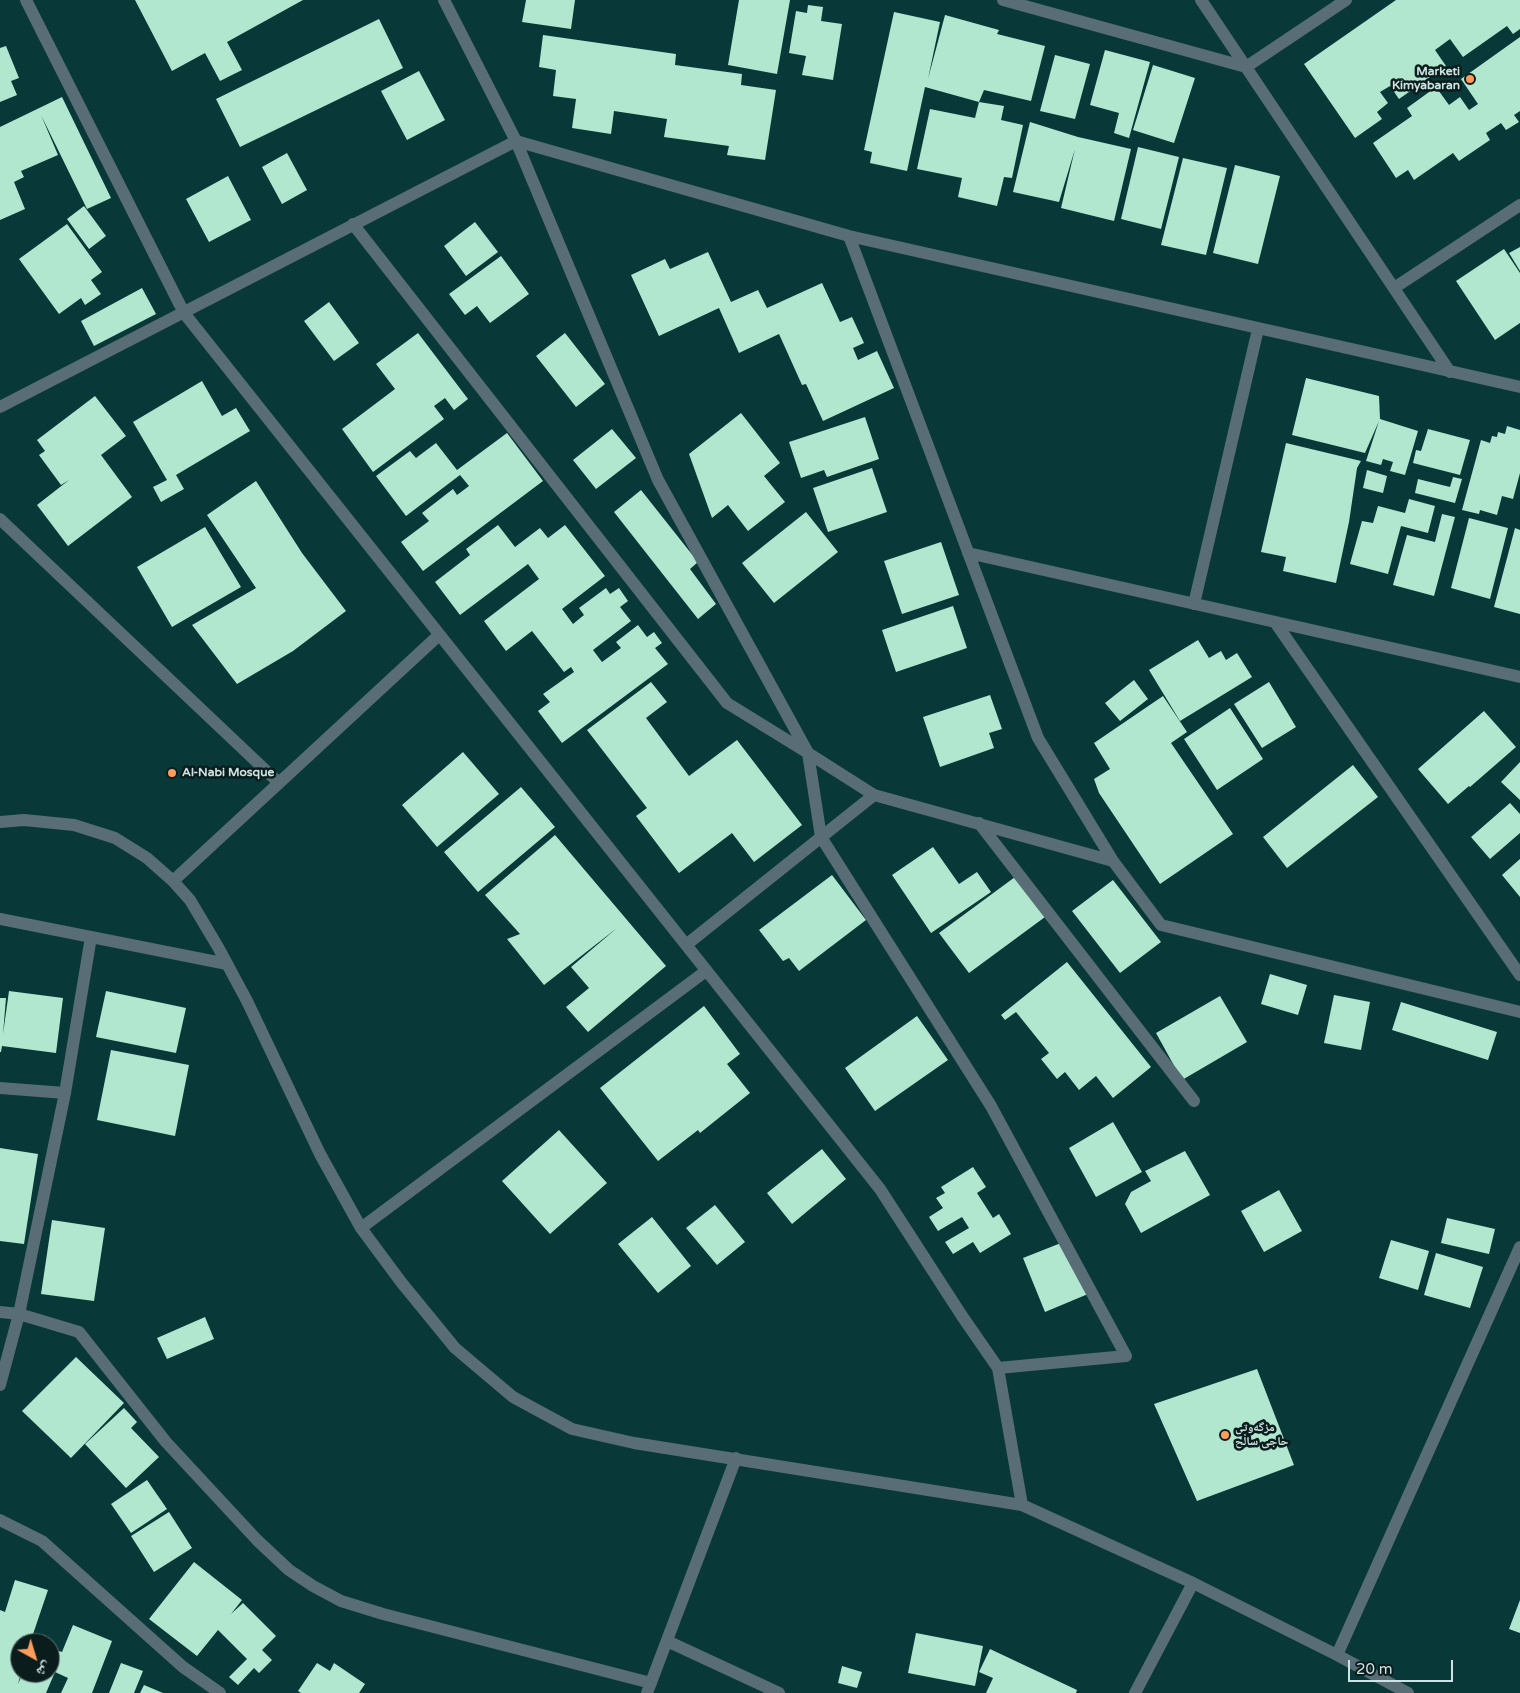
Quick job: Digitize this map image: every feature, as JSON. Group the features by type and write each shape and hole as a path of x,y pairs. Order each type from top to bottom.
{"street":[{"path":"26,0 184,313 880,1189 998,1368 1022,1505"},
{"path":"444,0 516,141 658,480 808,754 821,837 991,1106 1126,1356 998,1368"},
{"path":"1003,0 1246,67 1346,0"},
{"path":"1202,0 1450,372"},
{"path":"0,406 516,141 849,236 1520,388"},
{"path":"1394,288 1520,205"},
{"path":"353,224 727,703 874,795 1113,861"},
{"path":"849,236 1038,738 1113,861 1161,925 1520,1012"},
{"path":"1194,604 1258,329"},
{"path":"0,520 279,784"},
{"path":"968,553 1520,677"},
{"path":"1275,622 1520,975"},
{"path":"173,881 439,635"},
{"path":"686,945 874,795"},
{"path":"0,822 24,820 74,826 115,838 147,858 173,881 190,900 247,1001 320,1154 361,1228 401,1282 456,1348 513,1397 572,1429 634,1443 1022,1505 1193,1583 1337,1654 1408,1693"},
{"path":"979,823 1194,1101"},
{"path":"0,919 227,964"},
{"path":"0,1385 19,1314 65,1093 91,937"},
{"path":"361,1228 706,971"},
{"path":"0,1088 65,1093"},
{"path":"1337,1654 1520,1247"},
{"path":"0,1312 19,1314 79,1332 179,1456 257,1540 289,1570 313,1586 341,1601 649,1688 736,1458"},
{"path":"0,1520 42,1541 183,1666 220,1693"},
{"path":"1135,1693 1193,1583"},
{"path":"667,1640 779,1693"}],"building":[{"path":"135,0 303,0 227,42 242,70 220,81 205,53 172,71"},
{"path":"526,0 575,0 571,29 522,22"},
{"path":"739,0 790,0 777,74 728,65"},
{"path":"1396,0 1520,0 1520,29 1513,34 1507,26 1463,57 1450,39 1435,50 1446,66 1399,99 1390,86 1380,92 1388,103 1377,112 1382,119 1355,138 1304,64"},
{"path":"808,5 823,7 821,21 842,24 833,80 802,75 806,56 789,53 796,11 807,13"},
{"path":"894,12 940,22 928,79 945,15 999,30 997,34 1045,46 1031,101 984,90 979,102 925,87 907,171 870,163 872,152 864,150"},
{"path":"379,19 403,68 240,147 216,99"},
{"path":"543,35 676,54 675,65 742,74 741,85 776,90 765,160 727,155 729,146 664,137 667,119 614,111 611,134 572,128 576,99 553,96 556,70 539,67"},
{"path":"1520,37 1520,111 1514,115 1519,122 1506,130 1501,123 1486,133 1490,140 1459,161 1453,153 1414,180 1408,170 1396,178 1373,143 1412,116 1407,108 1436,87 1449,105 1460,97 1469,110 1478,104 1461,79"},
{"path":"6,46 19,78 11,81 17,95 0,102 0,48"},
{"path":"1105,50 1150,62 1129,138 1114,133 1119,113 1090,105"},
{"path":"1055,55 1090,64 1075,119 1040,111"},
{"path":"1153,65 1195,78 1174,143 1133,130"},
{"path":"419,71 445,120 407,140 381,91"},
{"path":"62,97 111,198 87,209 41,115 58,155 21,171 24,177 14,182 25,209 0,220 0,127"},
{"path":"979,102 1004,106 1001,120 1023,125 1012,178 1004,177 997,206 958,197 962,178 917,169 930,109 975,118"},
{"path":"1030,122 1078,137 1131,149 1114,221 1061,208 1075,149 1059,202 1013,192"},
{"path":"1138,147 1179,157 1161,229 1121,219"},
{"path":"287,153 307,190 282,204 262,167"},
{"path":"1183,158 1227,168 1206,255 1161,245"},
{"path":"1235,165 1280,176 1258,264 1213,253"},
{"path":"228,176 251,220 209,242 186,199"},
{"path":"84,206 106,236 89,249 67,219"},
{"path":"475,222 498,252 466,276 444,246"},
{"path":"67,224 102,272 91,280 101,294 85,305 81,298 59,314 19,259"},
{"path":"1520,247 1520,271 1509,253"},
{"path":"1504,249 1520,273 1520,323 1495,340 1456,281"},
{"path":"708,252 731,302 758,290 767,308 822,283 840,322 852,317 864,343 853,348 858,360 877,351 894,388 823,421 806,384 802,385 779,334 739,353 719,308 659,336 631,275 665,259 670,269"},
{"path":"501,256 529,294 490,323 477,306 465,315 449,294"},
{"path":"142,288 156,314 94,346 81,321"},
{"path":"329,302 359,343 334,361 304,321"},
{"path":"418,333 468,399 454,410 445,398 434,406 444,419 373,472 342,429 395,389 376,364"},
{"path":"565,333 605,384 576,407 536,356"},
{"path":"1306,378 1379,396 1380,419 1418,431 1405,475 1390,471 1393,462 1383,459 1381,465 1366,461 1379,421 1365,453 1292,435"},
{"path":"202,381 222,416 236,408 250,431 176,475 184,489 161,502 153,487 167,480 133,422"},
{"path":"95,396 126,436 101,455 132,497 68,546 37,505 69,480 61,485 39,455 45,451 37,440"},
{"path":"741,413 780,463 764,476 785,502 748,531 728,505 712,518 689,454"},
{"path":"865,417 879,459 827,477 824,470 801,478 789,442"},
{"path":"1507,426 1520,430 1520,473 1513,499 1502,496 1497,515 1480,510 1479,514 1462,510 1481,440 1490,443 1492,436 1497,437 1498,432 1505,434"},
{"path":"612,429 636,458 596,489 573,460"},
{"path":"1428,429 1470,440 1460,475 1413,463 1416,450 1421,451"},
{"path":"507,433 543,481 423,571 401,542 429,521 422,513 453,489 457,495 469,486 460,475 406,516 376,476 410,451 416,458 436,443 457,470"},
{"path":"1286,443 1361,461 1357,468 1349,522 1336,583 1283,571 1286,557 1261,552"},
{"path":"872,468 887,512 828,532 813,488"},
{"path":"1367,470 1387,476 1383,493 1363,488"},
{"path":"1453,477 1462,479 1455,503 1415,493 1418,479 1450,487"},
{"path":"256,481 302,553 346,611 293,651 237,684 192,625 256,588 207,515"},
{"path":"641,490 698,562 690,569 716,604 698,619 614,512"},
{"path":"1409,499 1435,506 1428,533 1401,526 1388,574 1350,564 1362,521 1373,523 1378,506 1405,513"},
{"path":"806,512 838,552 774,603 742,563"},
{"path":"1442,514 1455,517 1434,596 1393,585 1407,535 1435,542"},
{"path":"1469,518 1508,528 1490,599 1451,588"},
{"path":"498,525 515,547 540,528 548,538 565,525 605,576 562,609 573,624 584,615 579,608 606,588 610,594 619,588 628,601 620,607 631,621 593,650 602,662 621,648 616,642 638,625 647,637 654,632 662,643 655,648 668,664 562,743 538,711 550,702 543,694 574,672 571,667 564,672 532,631 506,651 484,621 539,579 528,564 460,615 435,582 470,555 466,549"},
{"path":"205,527 241,587 172,627 137,567"},
{"path":"1515,528 1520,530 1520,614 1494,607"},
{"path":"941,542 959,595 902,614 884,561"},
{"path":"953,606 967,648 896,672 882,630"},
{"path":"1198,640 1209,658 1221,651 1226,660 1237,653 1252,677 1180,721 1149,670"},
{"path":"1134,680 1148,699 1120,721 1105,703"},
{"path":"651,682 667,702 646,718 689,776 737,740 802,825 754,862 732,833 679,873 636,816 647,808 587,730"},
{"path":"1269,682 1296,727 1262,748 1234,704"},
{"path":"990,695 1002,729 989,733 994,748 940,767 923,717"},
{"path":"1163,696 1187,732 1171,743 1233,834 1160,884 1099,793 1094,779 1110,769 1094,743"},
{"path":"1230,708 1263,759 1217,790 1184,739"},
{"path":"1484,711 1516,747 1448,804 1418,769"},
{"path":"463,752 499,794 437,847 402,805"},
{"path":"1520,762 1520,800 1501,782"},
{"path":"1353,765 1378,797 1287,868 1263,837"},
{"path":"521,787 555,827 478,892 444,852"},
{"path":"1510,803 1520,814 1520,833 1490,859 1471,837"},
{"path":"555,835 666,966 588,1032 566,1007 589,988 571,967 617,928 544,985 507,939 520,934 485,895"},
{"path":"933,847 959,884 977,872 991,892 931,933 892,875"},
{"path":"1520,859 1520,897 1502,875"},
{"path":"832,875 866,920 799,971 789,958 783,961 759,930"},
{"path":"1015,877 1045,917 969,973 939,933"},
{"path":"1113,880 1161,942 1120,973 1072,911"},
{"path":"1067,962 1151,1067 1113,1098 1096,1076 1079,1090 1065,1072 1057,1079 1041,1059 1049,1053 1016,1012 1005,1020 1001,1015"},
{"path":"1270,974 1307,985 1298,1015 1261,1004"},
{"path":"9,991 63,998 56,1053 2,1046 0,1052 0,998 6,998 3,1034"},
{"path":"106,991 186,1008 176,1053 96,1037"},
{"path":"1334,995 1370,1002 1361,1050 1324,1043"},
{"path":"1220,996 1247,1042 1182,1080 1156,1033"},
{"path":"1401,1002 1497,1032 1488,1060 1392,1030"},
{"path":"704,1006 740,1054 727,1064 750,1093 700,1133 698,1130 658,1161 600,1088"},
{"path":"917,1016 948,1060 875,1111 845,1068"},
{"path":"111,1050 189,1065 175,1136 97,1120"},
{"path":"1113,1122 1142,1172 1096,1197 1069,1148"},
{"path":"559,1130 607,1183 550,1234 502,1181"},
{"path":"0,1148 38,1154 24,1244 0,1241"},
{"path":"822,1149 846,1179 792,1224 767,1193"},
{"path":"1185,1151 1210,1195 1141,1233 1125,1204 1131,1192 1151,1181 1145,1171"},
{"path":"973,1167 986,1187 977,1193 993,1218 999,1214 1011,1234 980,1253 973,1242 953,1254 945,1242 969,1228 962,1217 938,1231 929,1217 943,1208 936,1198 945,1193 941,1187"},
{"path":"1279,1190 1302,1231 1264,1252 1241,1211"},
{"path":"715,1205 745,1242 717,1265 686,1228"},
{"path":"652,1217 691,1266 658,1293 618,1244"},
{"path":"1447,1218 1495,1229 1489,1254 1441,1243"},
{"path":"52,1220 105,1228 94,1301 41,1294"},
{"path":"1391,1240 1429,1251 1418,1290 1379,1278"},
{"path":"1066,1241 1088,1294 1045,1312 1023,1258"},
{"path":"1436,1253 1483,1267 1470,1308 1424,1295"},
{"path":"205,1317 214,1339 167,1359 157,1338"},
{"path":"76,1357 124,1403 71,1458 22,1411"},
{"name":"مزگەوتی حاجی ساڵح","path":"1257,1369 1294,1465 1197,1501 1154,1404"},
{"path":"124,1408 137,1422 131,1428 159,1457 126,1488 85,1444"},
{"path":"147,1480 167,1509 131,1533 111,1504"},
{"path":"169,1512 192,1548 154,1572 131,1536"},
{"path":"194,1562 242,1600 231,1614 243,1603 276,1636 262,1650 272,1660 259,1673 254,1668 238,1685 229,1677 247,1659 218,1630 197,1656 149,1619"},
{"path":"15,1580 48,1590 33,1633 10,1633 10,1683 50,1683 46,1693 0,1693 0,1610 5,1612"},
{"path":"1520,1600 1520,1633 1509,1629"},
{"path":"73,1625 112,1641 92,1693 61,1693 68,1678 60,1674 60,1651 62,1652"},
{"path":"916,1633 983,1646 975,1686 908,1673"},
{"path":"990,1649 1077,1690 1076,1693 986,1693 993,1678 979,1672"},
{"path":"121,1663 143,1671 134,1693 109,1693"},
{"path":"317,1663 330,1671 334,1663 365,1684 359,1693 301,1693 298,1691"},
{"path":"842,1666 862,1672 857,1688 838,1683"},
{"path":"144,1685 163,1693 140,1693"}],"place":[{"name":"Marketi Kimyabaran","path":"1470,79"},
{"name":"Al-Nabi Mosque","path":"172,773"},
{"name":"مزگەوتی حاجی ساڵح","path":"1225,1435"}]}
